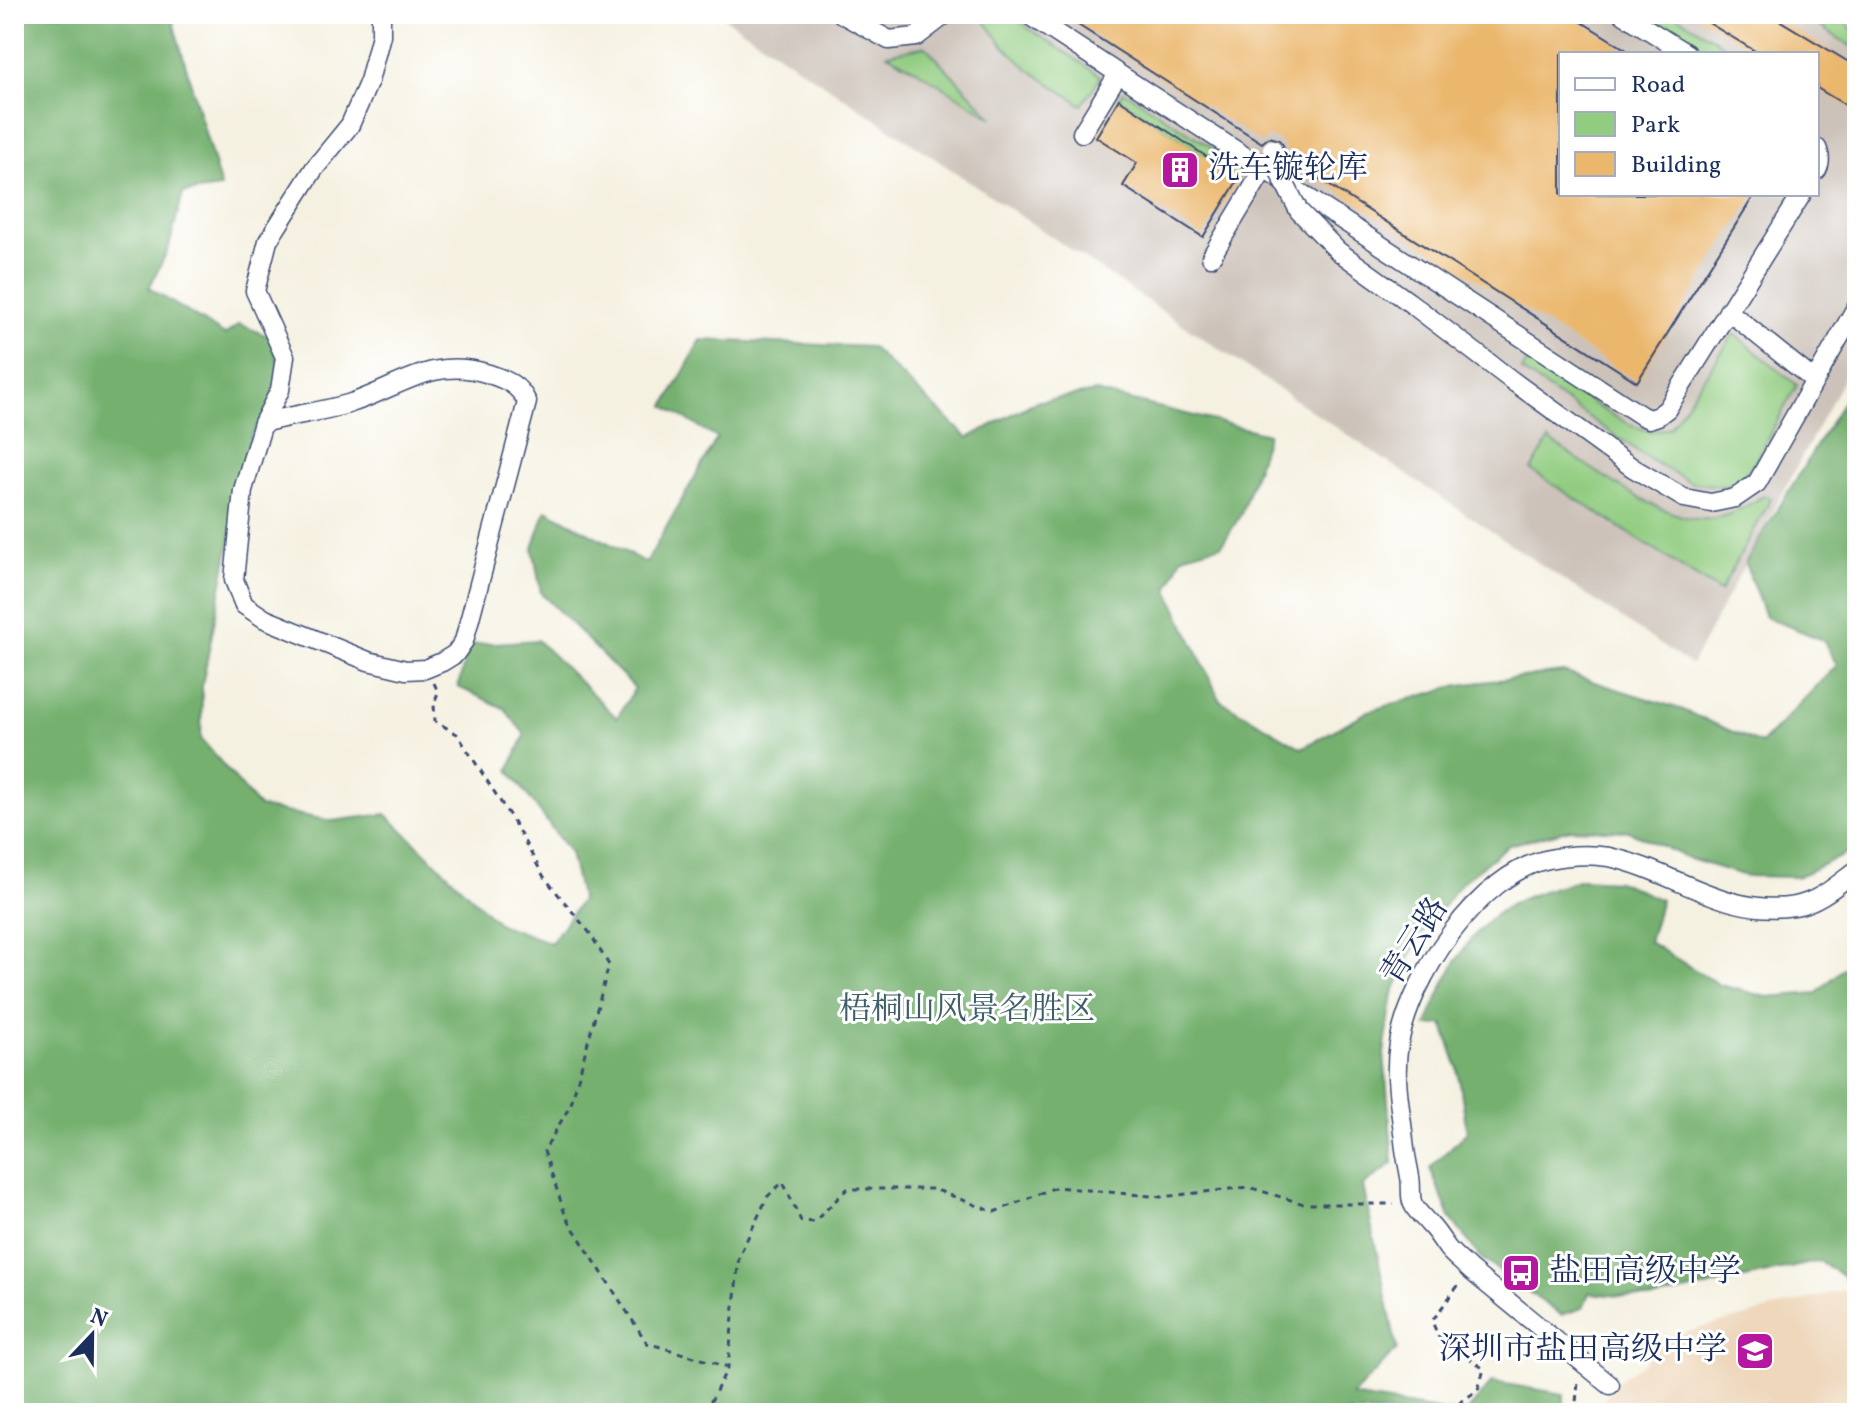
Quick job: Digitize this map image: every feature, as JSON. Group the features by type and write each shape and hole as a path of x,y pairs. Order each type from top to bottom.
{"street":[{"path":"263,423 350,403 404,380 458,368 477,370 503,379 521,390 527,402 464,641 455,654 425,669 406,670 368,661 265,619 244,605 234,580 243,490 263,423 280,390 285,357 255,291 268,241 314,169 350,125 369,81 381,35 381,14"},
{"path":"842,14 889,40 916,37 946,14"},
{"path":"1027,14 1649,419 1667,409 1801,196"},
{"path":"1623,14 1684,52"},
{"path":"1082,133 1118,74"},
{"path":"1272,149 1281,176 1299,211 1338,251 1633,468 1684,498 1711,503 1735,498 1757,483 1857,306"},
{"path":"1211,257 1264,169"},
{"path":"1728,311 1815,381"},
{"name":"青云路","path":"1412,1204 1397,1071 1404,1021 1432,960 1474,906 1496,886 1517,871 1545,860 1577,855 1608,857 1702,893 1766,908 1796,906 1821,897 1857,870"},
{"path":"1412,1204 1449,1250 1470,1270 1610,1385"}],"path":[{"path":"425,669 438,692 434,705 435,721 457,734 513,821 544,877 589,932 609,965 571,1104 544,1151 566,1217 647,1343 728,1367"},
{"path":"705,1413 728,1367 739,1256 768,1196 783,1182 801,1221 814,1222 847,1189 934,1189 994,1212 1056,1187 1161,1197 1248,1187 1304,1204 1412,1204"},
{"path":"1454,1413 1454,1407 1478,1390 1484,1369 1438,1336 1432,1321 1470,1270"},
{"path":"1575,1413 1578,1377 1584,1364"}],"shaded area":[{"path":"719,14 1857,14 1857,354 1691,665"},
{"name":"深圳市盐田高级中学","path":"1846,1289 1857,1322 1857,1413 1592,1413 1623,1377 1645,1362 1661,1339"}],"green space":[{"name":"梧桐山风景名胜区","path":"14,14 174,14 172,18 221,188 183,193 168,250 149,288 225,335 239,324 270,337 286,386 251,435 202,685 201,739 259,807 332,821 386,814 499,924 551,943 581,900 570,853 509,770 525,735 504,708 458,687 469,645 537,640 617,718 635,688 541,593 533,548 546,510 646,563 717,438 665,406 701,340 871,347 968,438 1035,402 1096,392 1268,434 1241,514 1222,545 1182,556 1168,590 1220,700 1302,748 1369,711 1459,685 1563,672 1680,709 1761,744 1837,665 1823,640 1765,617 1745,563 1849,392 1857,392 1857,846 1797,877 1746,876 1690,859 1629,831 1571,829 1509,845 1462,882 1419,938 1393,993 1384,1053 1393,1163 1363,1186 1397,1349 1352,1396 1456,1413 14,1413"},
{"path":"979,14 1007,14 1101,76 1082,105 1028,69 1003,45"},
{"path":"1645,14 1673,14 1735,52 1706,52"},
{"path":"1800,14 1841,14 1857,37 1857,50"},
{"path":"925,46 993,118 887,54"},
{"path":"1124,91 1244,168 1239,178 1119,99"},
{"path":"1734,334 1797,385 1753,465 1738,480 1724,486 1692,483 1652,461 1522,371 1528,359 1624,421 1639,428 1659,430 1670,427"},
{"path":"1549,440 1626,490 1670,512 1690,518 1716,518 1765,495 1771,499 1720,592 1531,470"},
{"path":"1581,879 1618,881 1661,900 1649,942 1720,985 1767,997 1817,993 1847,965 1852,936 1841,913 1857,900 1857,1303 1844,1277 1820,1261 1653,1299 1589,1293 1583,1308 1561,1315 1481,1258 1450,1217 1430,1168 1467,1132 1458,1069 1443,1024 1427,1026 1433,1009 1457,960 1491,919 1523,899"},
{"path":"1492,1382 1564,1394 1564,1413 1466,1413"}],"building":[{"path":"1061,14 1569,14 1630,52 1559,52 1559,196 1754,196 1637,382 1288,159 1279,140 1269,137 1262,143"},
{"path":"1694,14 1769,14 1857,67 1857,112 1819,89 1819,52 1757,52"},
{"name":"洗车镟轮库","path":"1119,99 1239,178 1203,237 1123,186 1137,163 1096,137"}],"place":[{"name":"洗车镟轮库","path":"1180,170"},
{"name":"盐田高级中学","path":"1521,1273"},
{"name":"深圳市盐田高级中学","path":"1755,1351"}]}
